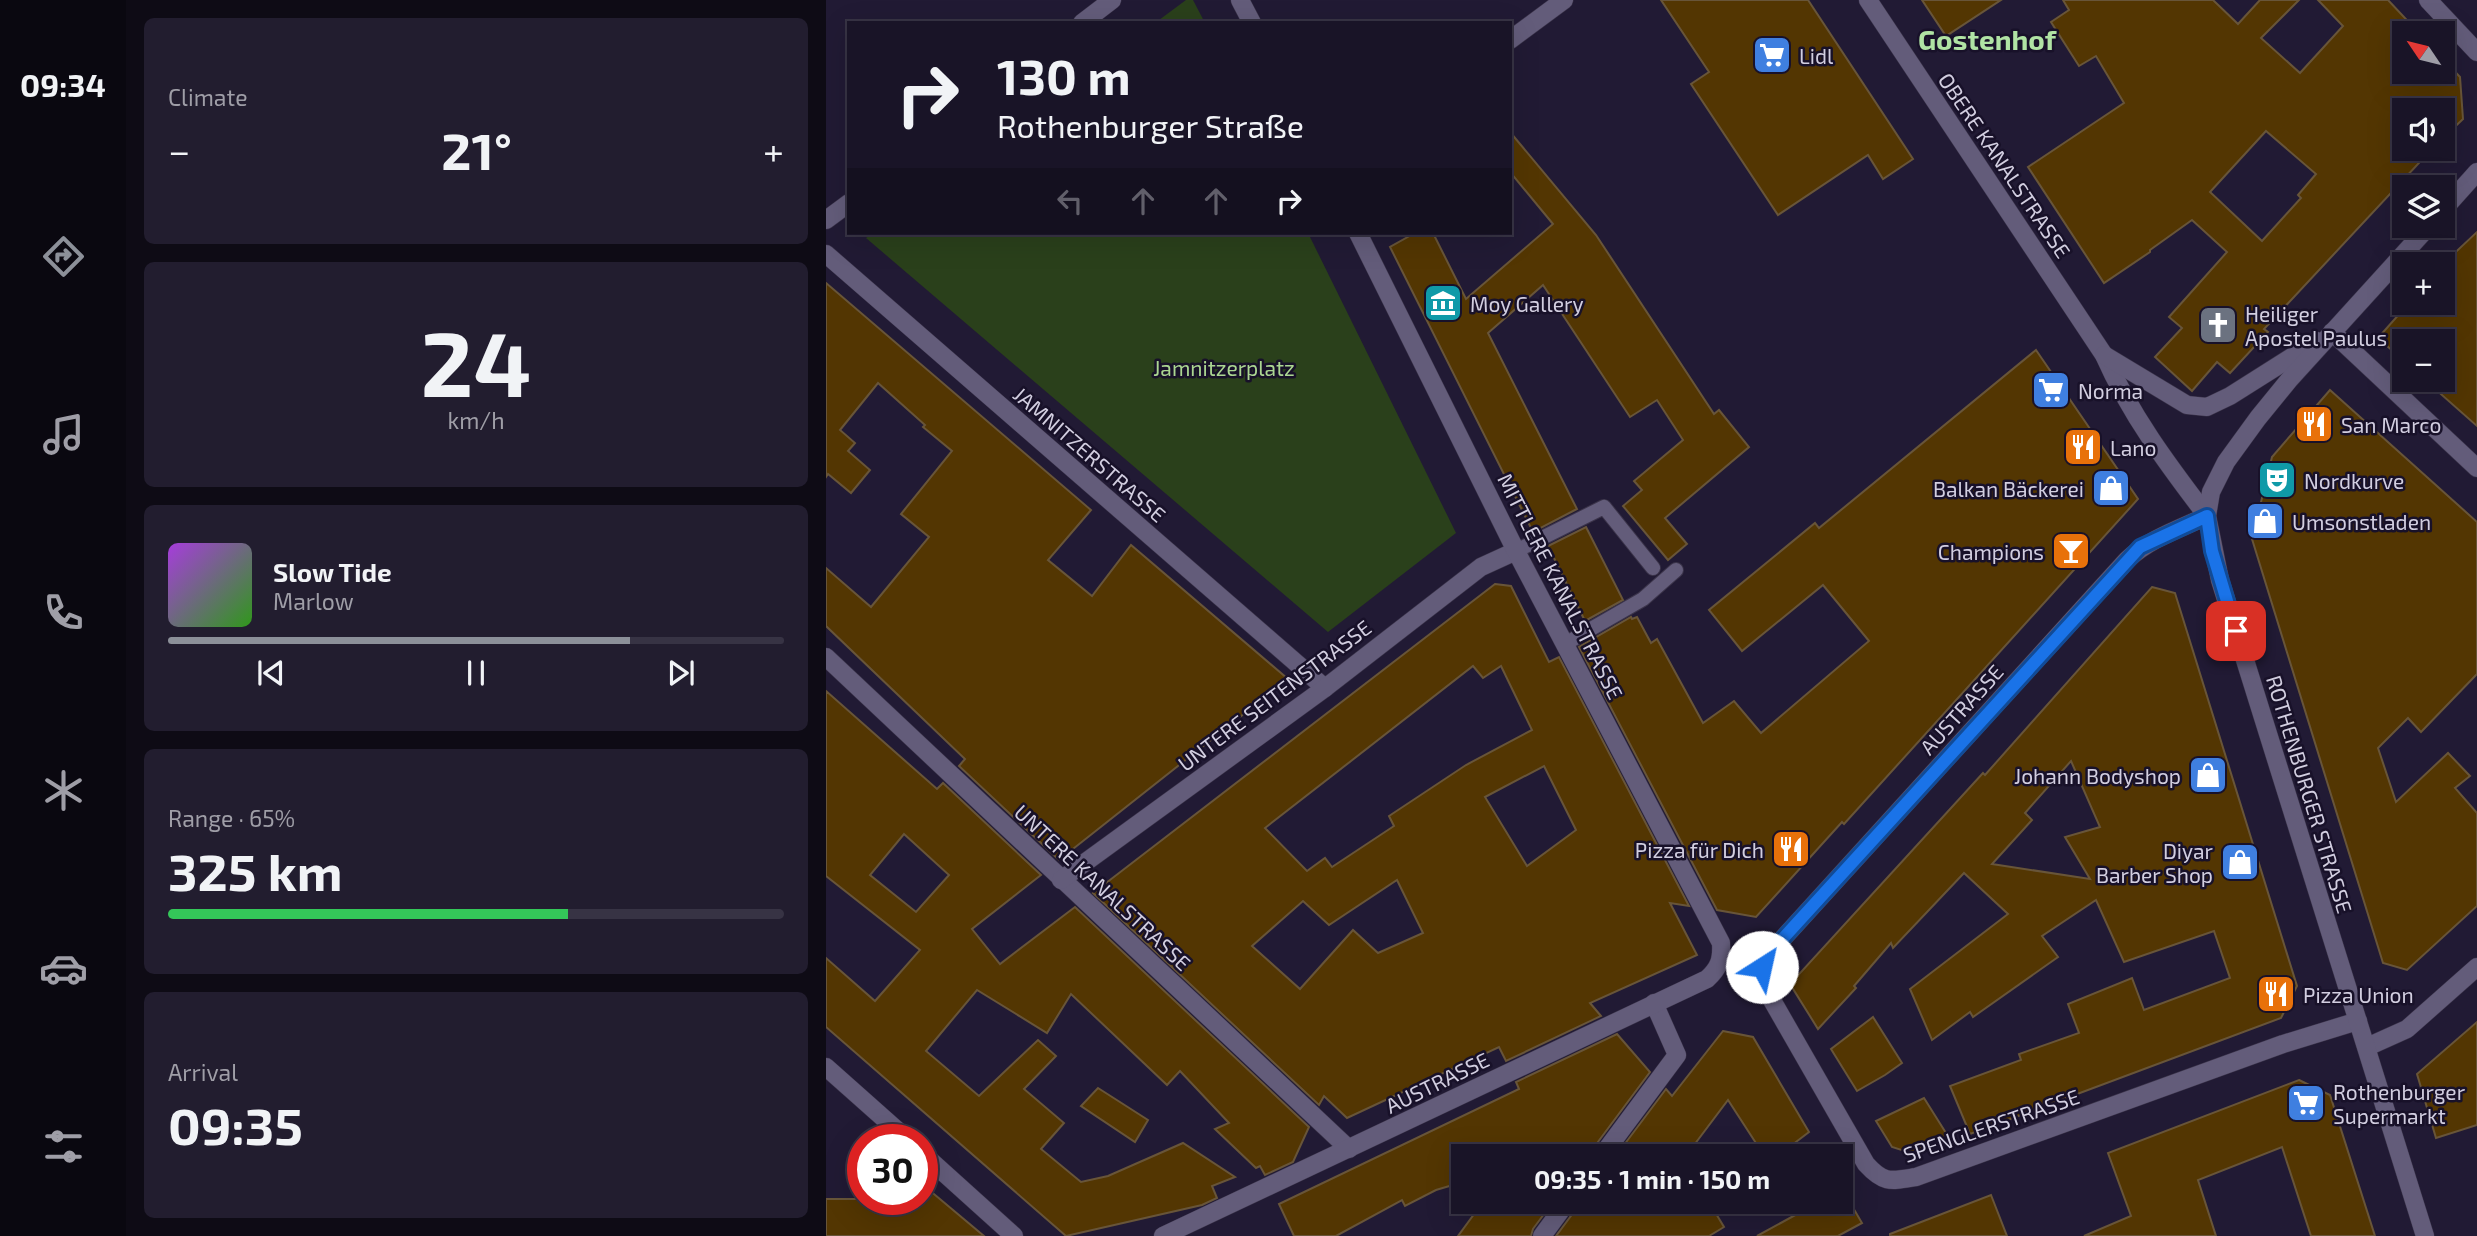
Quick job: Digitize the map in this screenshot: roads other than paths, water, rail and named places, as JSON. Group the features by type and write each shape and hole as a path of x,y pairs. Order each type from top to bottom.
{"street":[{"path":"1085,21 1112,0"},
{"path":"1240,0 1250,21"},
{"path":"1512,39 1564,0"},
{"name":"OBERE KANALSTRASSE","path":"1868,0 2104,355 2126,401 2207,516"},
{"path":"2428,0 2477,52"},
{"path":"2455,197 2477,172"},
{"path":"826,220 847,204"},
{"name":"MITTLERE KANALSTRASSE","path":"1359,235 1516,551 1721,943 1722,958"},
{"name":"ROTHENBURGER STRASSE","path":"2418,238 2258,418 2226,462 2211,492 2207,516 2220,580 2425,1236"},
{"name":"JAMNITZERSTRASSE","path":"826,254 1325,688"},
{"path":"2332,332 2477,468"},
{"name":"OBERE KANALSTRASSE","path":"2104,355 2187,404 2207,407 2230,396 2332,332"},
{"name":"AUSTRASSE","path":"1767,956 2127,560 2140,547 2207,516"},
{"name":"UNTERE SEITENSTRASSE","path":"1061,880 1325,688 1481,567 1516,551"},
{"name":"UNTERE KANALSTRASSE","path":"826,657 1349,1149"},
{"name":"SPENGLERSTRASSE","path":"1767,956 1762,967 1765,988 1866,1164 1889,1182 1916,1177 2283,1044 2358,1021"},
{"name":"AUSTRASSE","path":"1163,1236 1707,979 1717,970 1722,958"},
{"path":"2367,1047 2407,1029 2477,967"},
{"path":"1611,1144 1677,1055 1654,1003"},
{"path":"826,1067 889,1124"},
{"path":"938,1167 1014,1236"},
{"path":"1542,1236 1558,1214"}],"lane":[{"path":"1516,551 1604,507 1653,568"},
{"path":"1565,644 1643,599 1676,570"}],"place":[{"name":"Lidl","path":"1772,55"},
{"name":"Moy Gallery","path":"1443,303"},
{"name":"Heiliger Apostel Paulus","path":"2218,325"},
{"name":"Norma","path":"2051,390"},
{"name":"San Marco","path":"2314,424"},
{"name":"Lano","path":"2083,447"},
{"name":"Nordkurve","path":"2277,480"},
{"name":"Balkan Bäckerei","path":"2111,488"},
{"name":"Umsonstladen","path":"2265,521"},
{"name":"Champions","path":"2071,551"},
{"name":"Johann Bodyshop","path":"2208,775"},
{"name":"Pizza für Dich","path":"1791,849"},
{"name":"Diyar Barber Shop","path":"2240,862"},
{"name":"Pizza Union","path":"2276,994"},
{"name":"Rothenburger Supermarkt","path":"2306,1103"}],"district":[{"name":"Gostenhof","path":"1987,39"}],"park label":[{"name":"Jamnitzerplatz","path":"1224,367"}]}
